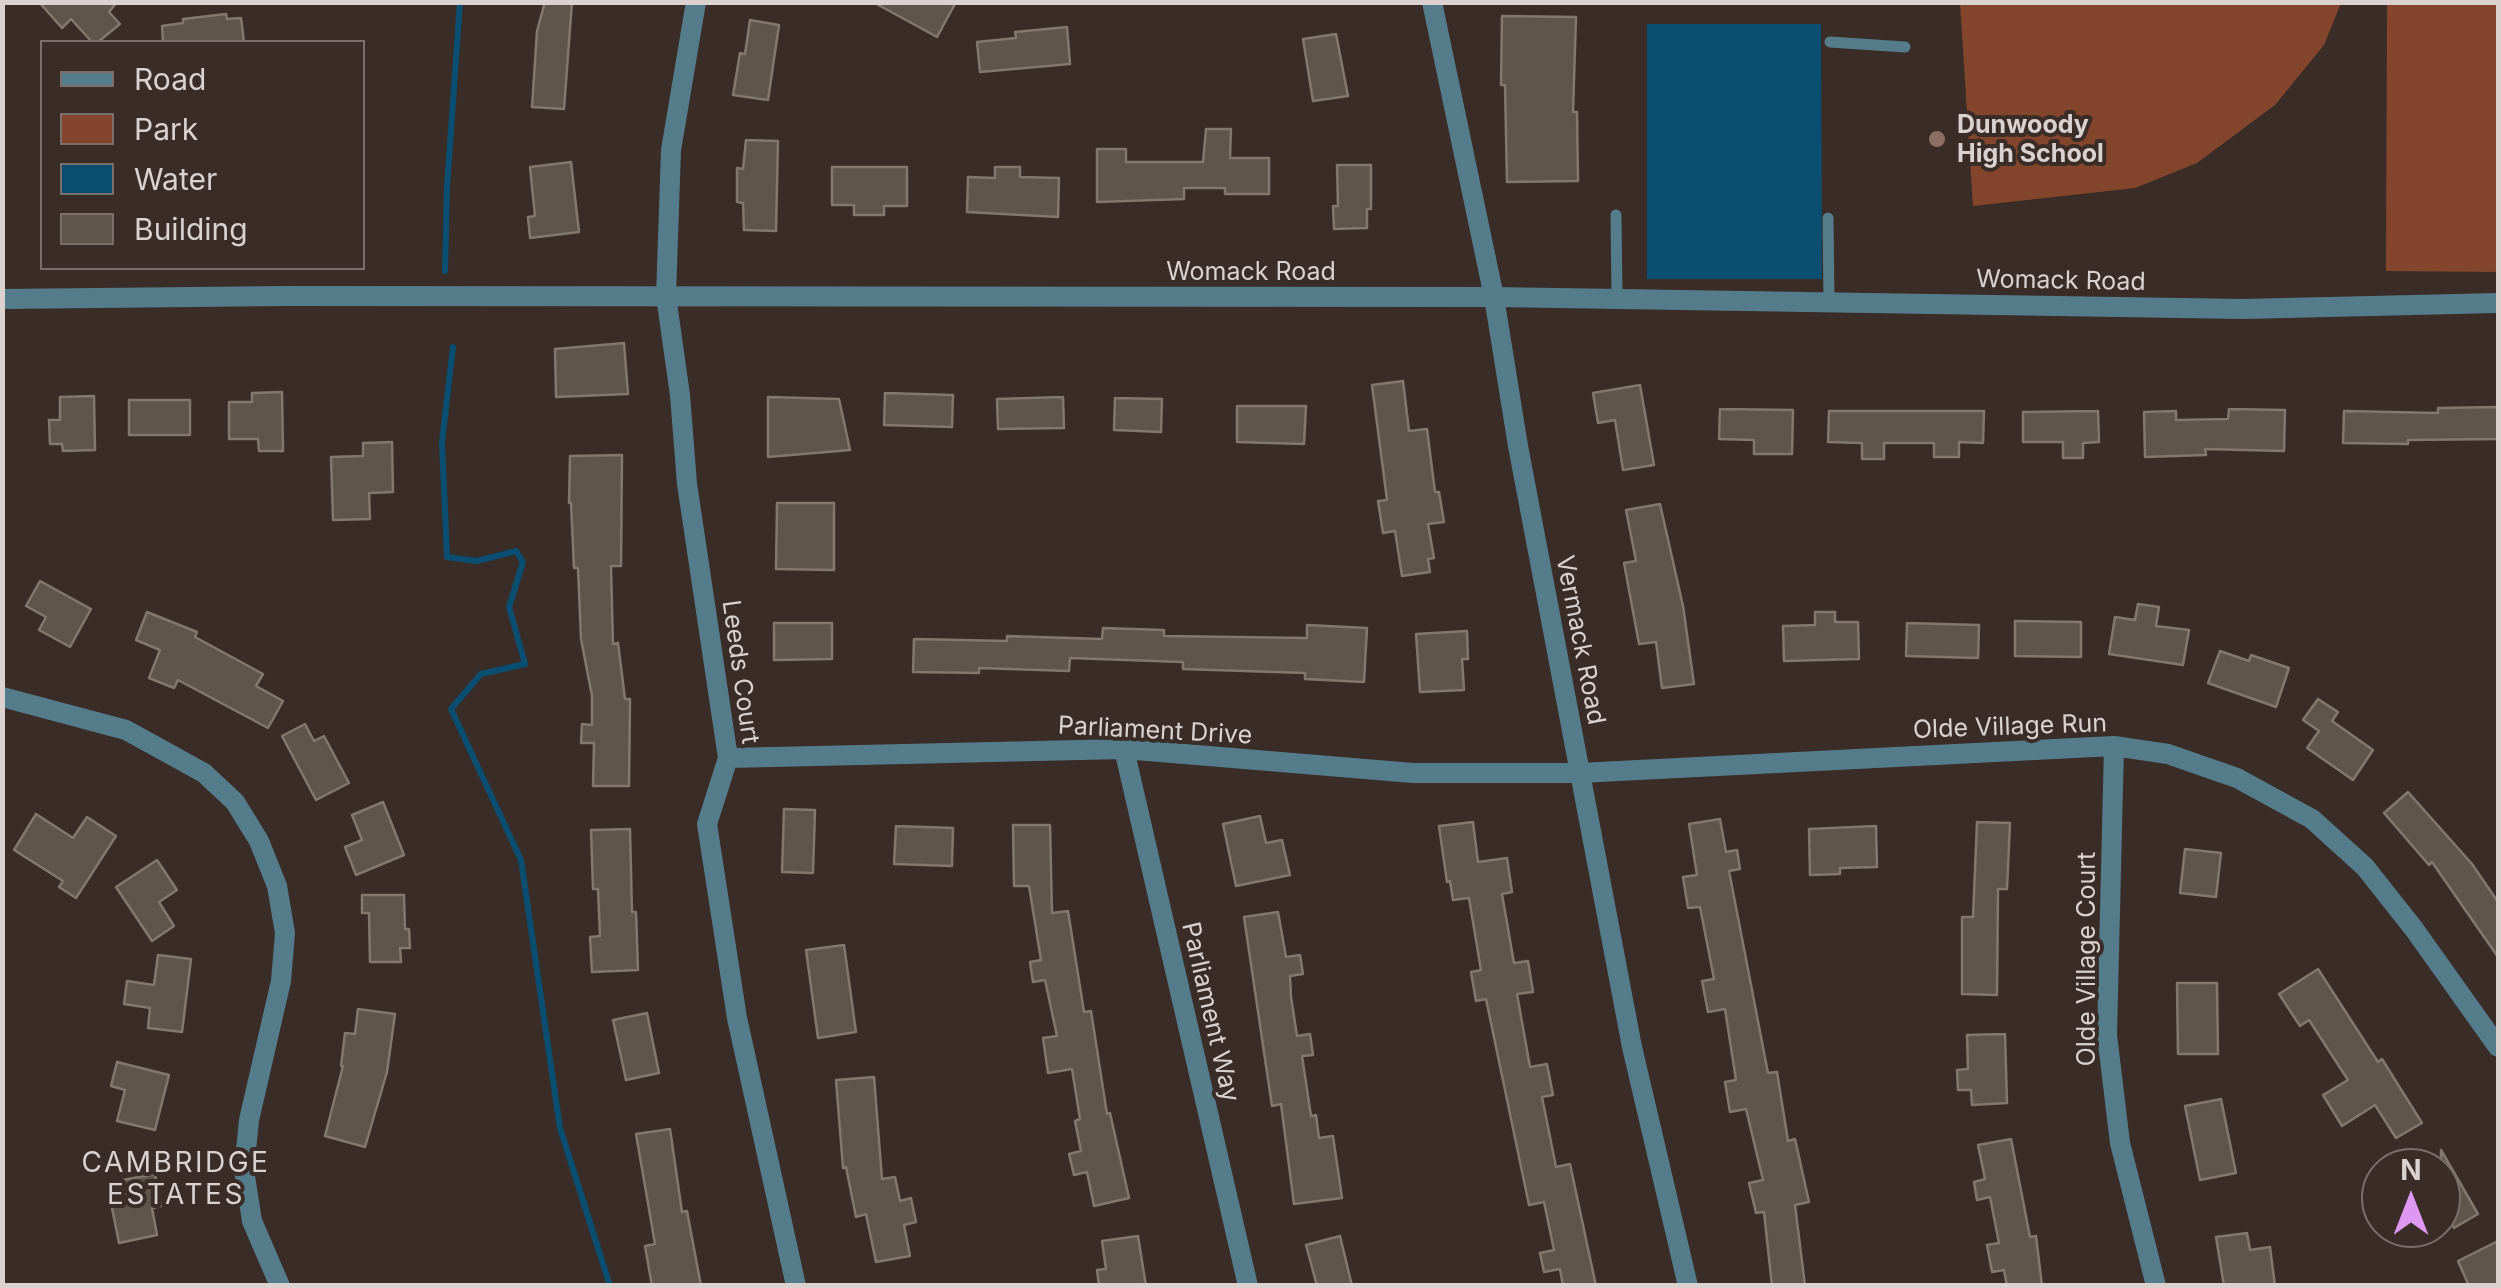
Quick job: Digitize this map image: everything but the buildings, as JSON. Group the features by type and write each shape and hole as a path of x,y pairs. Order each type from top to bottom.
{"street":[{"name":"Leeds Court","path":"696,2 670,150 666,296 687,484 728,758 707,824 737,1018 796,1286"},
{"name":"Vermack Road","path":"1432,2 1494,297 1632,1048 1688,1286"},
{"name":"Womack Road","path":"2,300 1494,297 2243,309 2498,303"},
{"path":"2,697 126,730 188,764 204,773 235,802 259,841 277,886 286,934 281,981 249,1120 244,1170 252,1221 280,1286"},
{"name":"Olde Village Run","path":"1579,773 2114,746 2168,754 2237,778 2312,818 2365,867 2498,1048"},
{"name":"Olde Village Court","path":"2114,746 2107,1035 2120,1143 2156,1286"},
{"name":"Parliament Drive","path":"728,758 1124,749 1412,773 1579,773"},
{"name":"Parliament Way","path":"1124,749 1248,1286"}],"lane":[{"path":"1830,42 1905,47"},
{"path":"1616,216 1617,298"},
{"path":"1828,218 1830,301"}],"green space":[{"path":"1960,2 2341,3 2324,45 2275,105 2197,163 2135,188 1973,206"},
{"path":"2387,3 2498,3 2498,272 2386,271"}],"water":[{"path":"1647,24 1821,24 1822,279 1647,279"}],"waterway":[{"path":"445,271 460,2"},
{"path":"453,347 442,442 447,557 477,561 516,551 523,562 509,607 525,664 481,674 451,709 521,860 560,1128 610,1286"}],"place":[{"name":"Dunwoody High School","path":"1937,139"}],"district":[{"name":"CAMBRIDGE ESTATES","path":"176,1180"}]}
